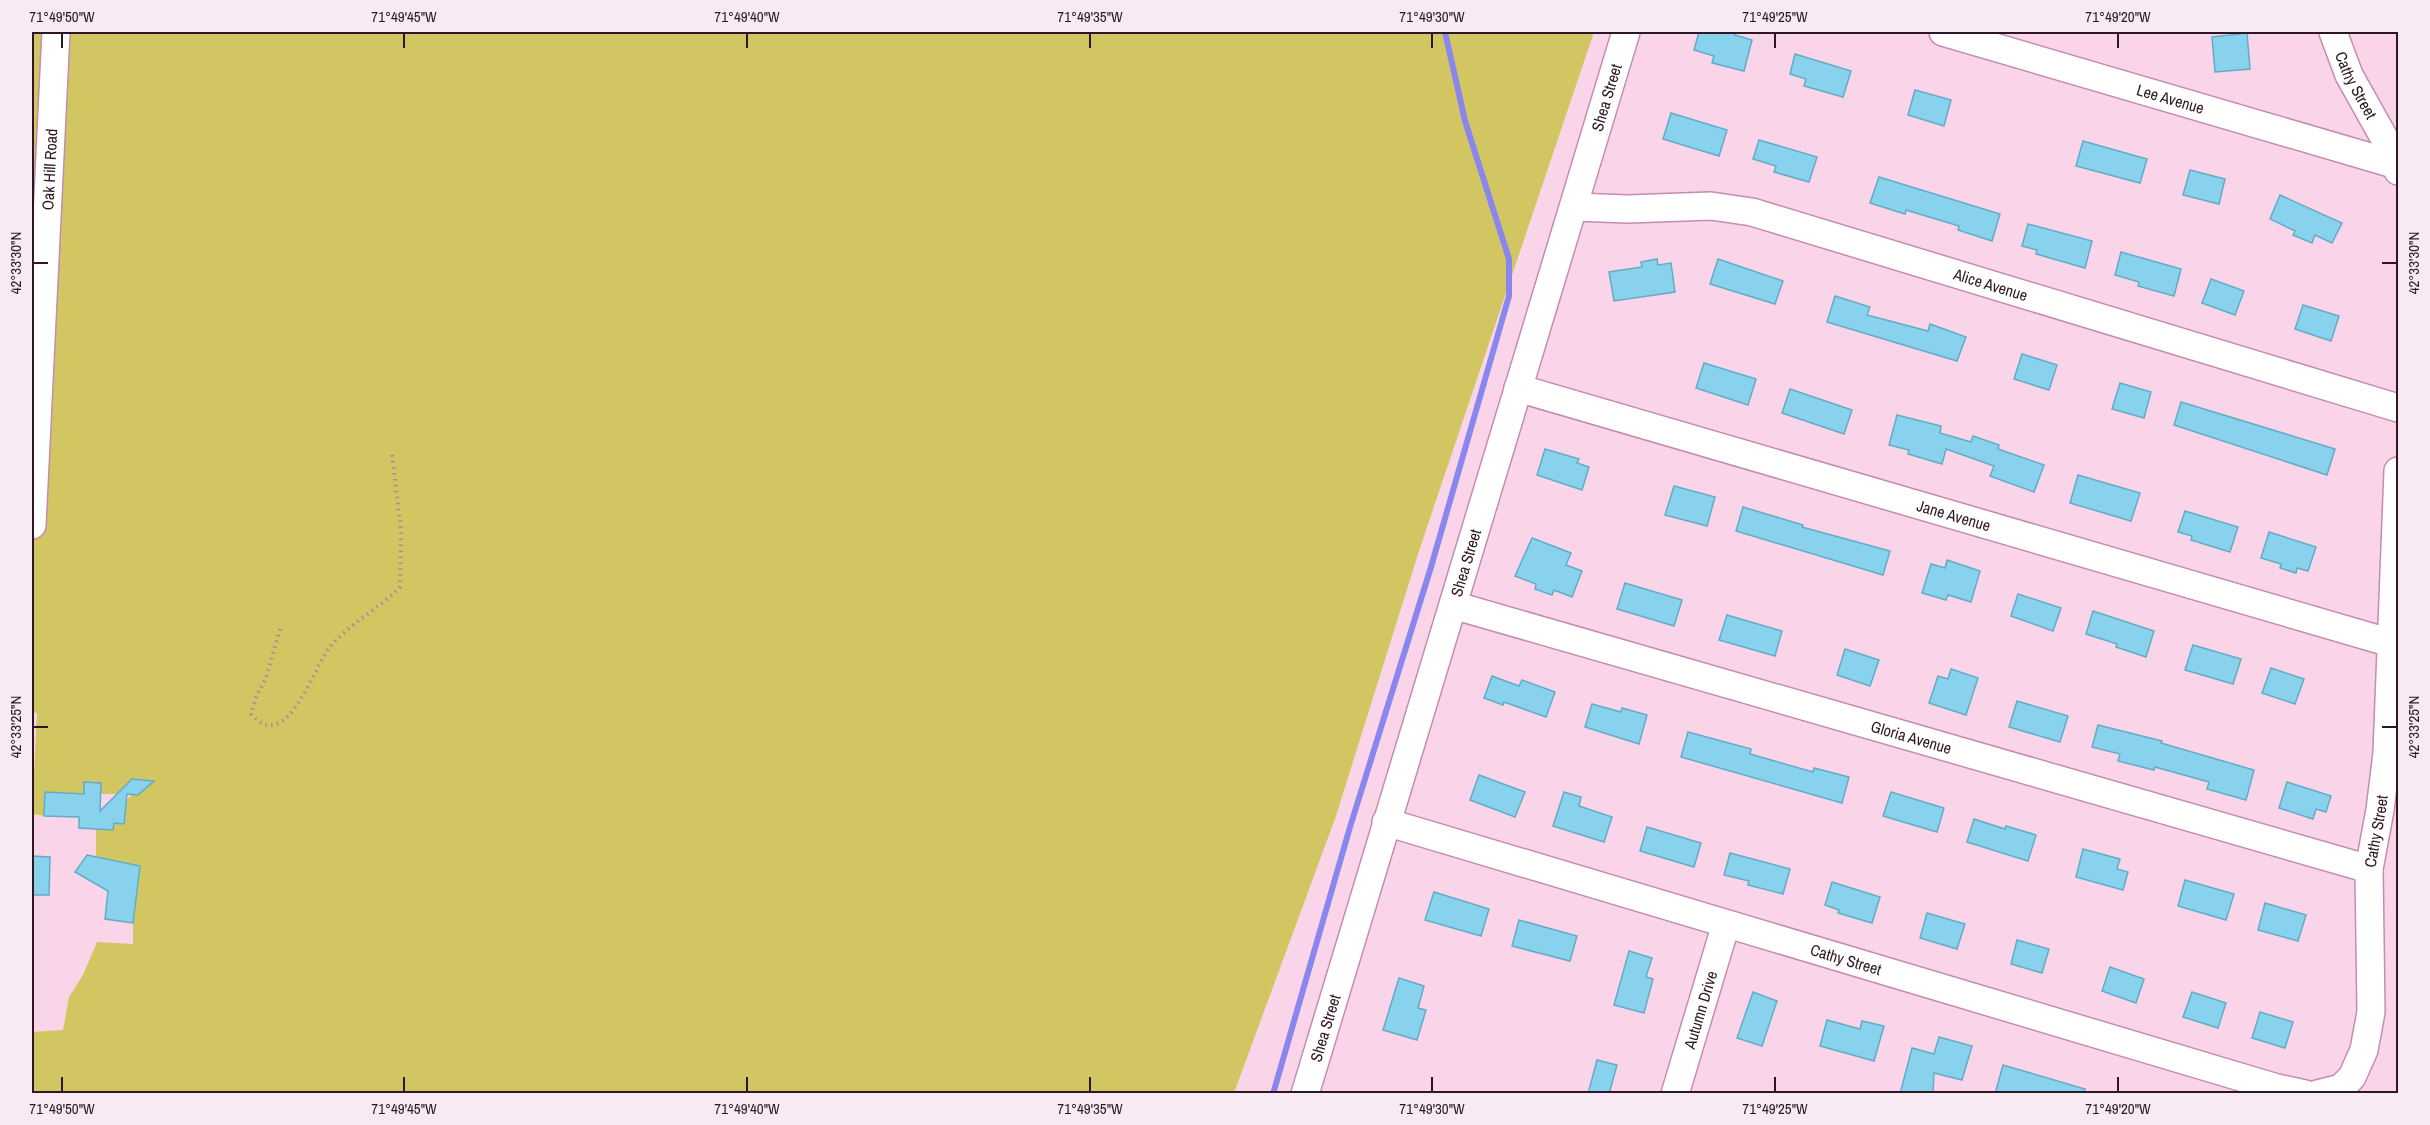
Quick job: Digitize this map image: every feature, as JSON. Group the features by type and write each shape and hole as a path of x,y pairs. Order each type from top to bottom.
{"street":[{"name":"Oak Hill Road","path":"32,525 56,32"},
{"name":"Shea Street","path":"1305,1094 1626,32"},
{"name":"Lee Avenue","path":"1943,32 2398,168"},
{"name":"Cathy Street","path":"2334,32 2349,75 2398,168"},
{"name":"Alice Avenue","path":"1574,207 1628,209 1711,206 1752,212 2398,408"},
{"name":"Jane Avenue","path":"1518,388 2391,643"},
{"name":"Cathy Street","path":"2317,1094 2341,1088 2352,1077 2366,1041 2372,993 2369,869 2385,772 2398,471"},
{"name":"Gloria Avenue","path":"1452,605 2369,869"},
{"name":"Cathy Street","path":"1386,822 2277,1088 2305,1094"},
{"name":"Autumn Drive","path":"1675,1094 1726,924"}],"path":[{"path":"280,629 266,678 256,695 251,714 258,722 271,725 287,718 300,703 330,647 386,602 400,586 401,530 392,454"}],"shaded area":[{"path":"32,32 1594,32 1419,551 1336,816 1234,1093 32,1093 32,1032 63,1030 69,997 83,975 97,942 133,944 133,923 140,866 111,860 109,864 96,856 96,829 113,830 114,823 124,824 126,801 132,794 138,795 144,784 139,779 132,779 122,794 101,794 101,784 85,782 84,794 46,792 44,816 32,814 37,713 32,712"}],"building":[{"path":"1699,32 1737,32 1735,35 1752,40 1744,71 1712,63 1714,56 1694,50"},
{"path":"2247,33 2250,69 2215,72 2212,37"},
{"path":"1795,54 1851,71 1843,97 1804,86 1806,79 1790,74"},
{"path":"1915,90 1951,100 1944,126 1908,115"},
{"path":"1671,113 1727,130 1719,156 1663,139"},
{"path":"1759,140 1817,157 1809,182 1774,172 1776,166 1753,159"},
{"path":"2083,141 2147,159 2140,183 2076,166"},
{"path":"2190,170 2225,179 2219,204 2183,195"},
{"path":"1879,177 2000,214 1992,241 1958,230 1959,226 1906,210 1905,214 1870,203"},
{"path":"2280,195 2342,223 2332,243 2315,235 2312,243 2293,235 2295,231 2270,219"},
{"path":"2028,224 2092,241 2085,268 2036,254 2037,250 2022,246"},
{"path":"2121,252 2181,269 2174,296 2138,286 2139,282 2115,275"},
{"path":"1657,259 1658,265 1671,263 1675,292 1614,301 1609,272 1642,267 1641,262"},
{"path":"1718,259 1783,281 1775,304 1710,284"},
{"path":"2211,279 2244,291 2235,315 2202,303"},
{"path":"1835,296 1870,307 1867,315 1928,331 1930,324 1966,337 1957,361 1827,322"},
{"path":"2303,305 2339,316 2331,341 2295,329"},
{"path":"2022,354 2057,365 2049,390 2014,379"},
{"path":"1704,363 1756,379 1748,405 1696,388"},
{"path":"2120,383 2151,392 2144,418 2112,409"},
{"path":"1790,389 1852,410 1844,434 1782,413"},
{"path":"2181,402 2335,449 2327,475 2174,425"},
{"path":"1897,415 1941,426 1940,433 1971,442 1973,436 1999,445 1998,449 2044,465 2034,492 1990,476 1994,466 1946,449 1942,464 1908,454 1909,450 1889,445"},
{"path":"1545,449 1579,459 1577,463 1589,467 1582,490 1537,475"},
{"path":"2078,475 2140,493 2131,521 2070,503"},
{"path":"1674,486 1715,497 1707,526 1665,515"},
{"path":"1743,507 1803,525 1802,527 1890,551 1883,575 1736,531"},
{"path":"2185,511 2238,527 2230,552 2191,540 2192,536 2178,532"},
{"path":"2269,532 2316,547 2308,571 2297,568 2296,573 2280,568 2281,564 2261,558"},
{"path":"1532,538 1571,553 1566,565 1582,571 1572,597 1554,590 1552,595 1535,589 1536,584 1515,576"},
{"path":"1947,560 1980,571 1971,602 1948,595 1946,600 1922,593 1931,564 1945,568"},
{"path":"1625,583 1682,600 1674,626 1617,609"},
{"path":"2018,594 2061,608 2053,631 2011,616"},
{"path":"2093,611 2154,631 2146,657 2086,634"},
{"path":"1727,615 1782,631 1775,656 1719,640"},
{"path":"2193,645 2241,659 2233,684 2185,670"},
{"path":"1845,649 1879,660 1870,686 1837,675"},
{"path":"2271,668 2304,679 2295,704 2262,693"},
{"path":"1951,669 1978,678 1966,715 1929,703 1938,676 1948,679"},
{"path":"1492,676 1519,686 1522,680 1555,692 1546,717 1504,702 1503,705 1484,698"},
{"path":"2017,701 2068,716 2060,742 2009,727"},
{"path":"1592,704 1621,712 1622,708 1647,715 1639,744 1585,727"},
{"path":"2098,725 2162,741 2161,743 2254,770 2246,800 2207,789 2209,782 2155,767 2154,770 2118,761 2120,754 2092,747"},
{"path":"1688,732 1751,749 1750,754 1813,772 1814,768 1849,777 1842,803 1681,757"},
{"path":"1479,775 1525,792 1515,817 1470,800"},
{"path":"132,779 154,781 138,795 127,794 124,824 114,823 113,830 79,828 79,817 44,816 45,792 84,794 84,782 101,783 100,811"},
{"path":"2287,782 2331,796 2326,812 2316,809 2313,819 2279,808"},
{"path":"1564,792 1581,797 1579,806 1612,817 1604,842 1553,826"},
{"path":"1891,792 1944,808 1937,832 1883,816"},
{"path":"1974,819 2005,829 2006,826 2036,835 2028,861 1967,842"},
{"path":"1647,827 1701,843 1694,867 1640,851"},
{"path":"2083,849 2120,859 2117,869 2128,872 2123,890 2076,877"},
{"path":"1730,853 1790,869 1783,894 1748,885 1749,881 1724,875"},
{"path":"87,855 140,866 133,923 105,919 108,891 75,872"},
{"path":"32,856 50,857 49,895 32,895"},
{"path":"2185,880 2234,894 2226,920 2178,906"},
{"path":"1832,882 1880,897 1872,923 1838,913 1839,910 1825,905"},
{"path":"1434,892 1489,909 1481,936 1425,920"},
{"path":"2265,903 2306,915 2298,941 2258,930"},
{"path":"1927,913 1965,924 1957,949 1920,938"},
{"path":"1519,920 1577,936 1570,961 1512,946"},
{"path":"2017,940 2049,949 2042,973 2011,964"},
{"path":"1629,951 1652,958 1646,977 1653,979 1644,1013 1614,1005"},
{"path":"2110,967 2144,979 2136,1003 2102,991"},
{"path":"1399,978 1424,986 1418,1008 1426,1010 1417,1040 1383,1030"},
{"path":"1753,992 1777,1001 1762,1046 1737,1038"},
{"path":"2192,992 2226,1003 2218,1028 2183,1017"},
{"path":"2260,1012 2293,1022 2285,1048 2252,1038"},
{"path":"1827,1020 1860,1029 1862,1021 1884,1026 1874,1061 1820,1046"},
{"path":"1939,1037 1972,1046 1962,1080 1934,1073 1933,1094 1900,1094 1912,1048 1934,1054"},
{"path":"1597,1060 1617,1065 1609,1094 1588,1094"},
{"path":"2003,1065 2085,1089 2084,1094 1995,1094"}],"waterway":[{"path":"1273,1094 1350,827 1431,567 1509,296 1509,259 1465,121 1445,32"}]}
